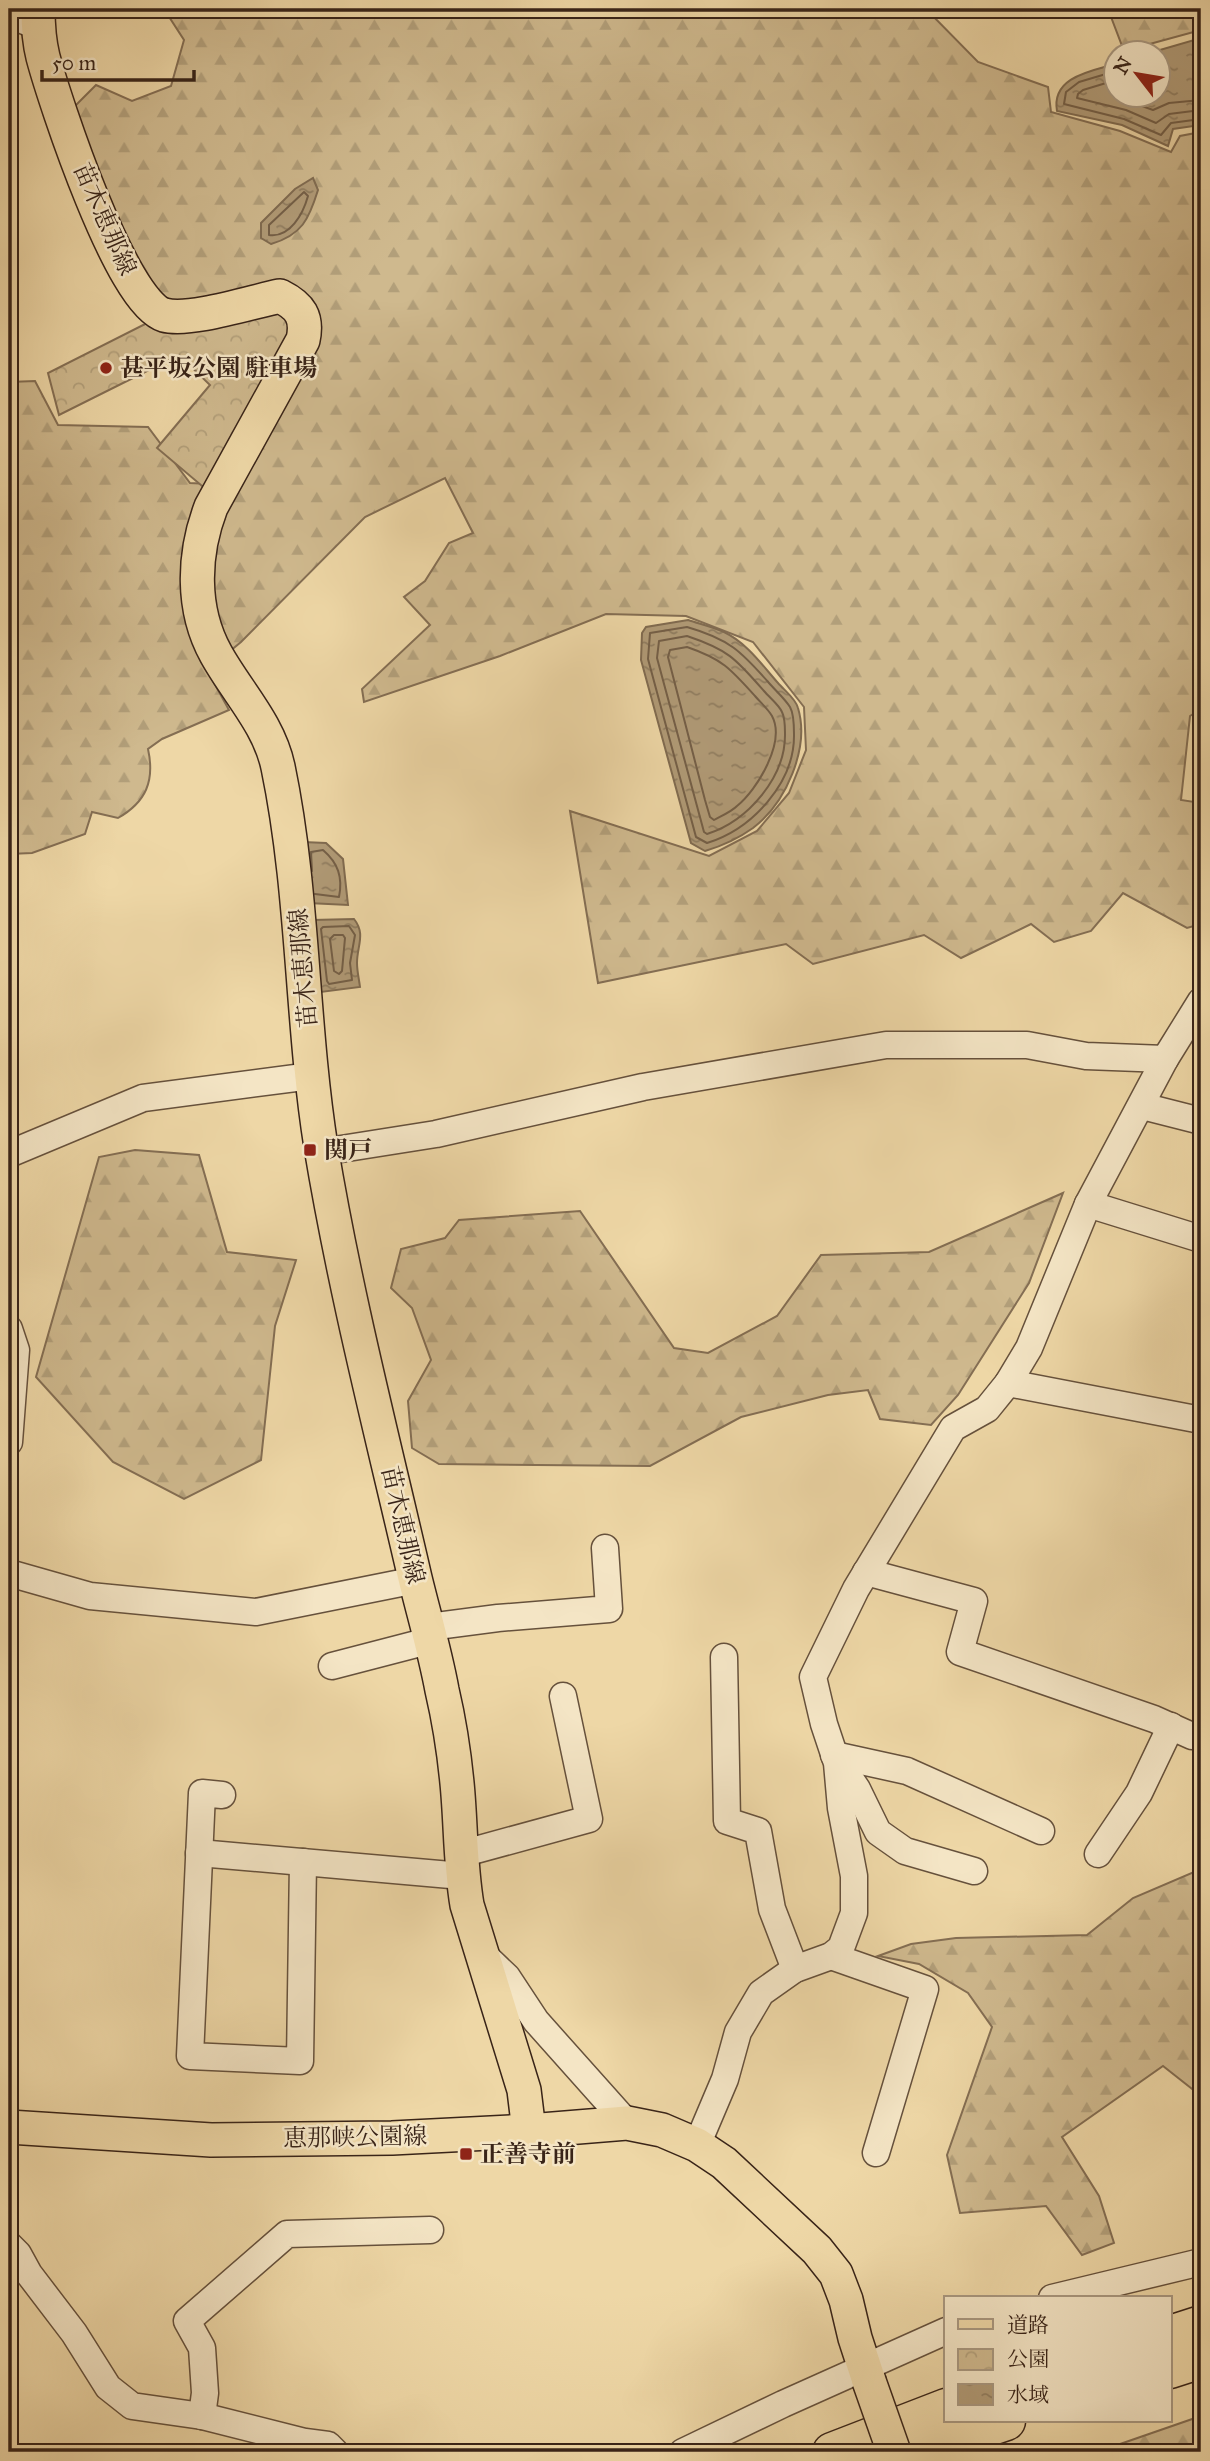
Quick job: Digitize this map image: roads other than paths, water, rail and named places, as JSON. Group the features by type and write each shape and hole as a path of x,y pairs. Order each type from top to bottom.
{"highway":[{"path":"1172,2334 1201,2325"},
{"path":"1172,2368 1201,2359"},
{"path":"832,2452 944,2409"},
{"path":"915,2452 1003,2422"}],"main road":[{"name":"苗木恵那線","path":"28,17 91,195 125,272 146,302 161,314 180,317 279,296 293,303 302,312 306,326 303,340 211,507 203,528 196,578 204,626 215,653 248,701 274,749 288,818 311,1076 322,1152 368,1378 444,1695 457,1781 467,1905 524,2090 529,2131"},
{"name":"恵那峡公園線","path":"9,2127 211,2140 392,2138 627,2123 662,2130 697,2145 746,2181 824,2258 836,2274 894,2452"}],"street":[{"path":"697,2145 725,2079 738,2032 761,1993 794,1969 831,1956 841,1948 854,1913 854,1876 841,1808 837,1763 813,1677 866,1572 953,1428 987,1409 1008,1383 1029,1348 1088,1204 1165,1059 1201,1001"},
{"path":"322,1152 436,1134 643,1087 887,1045 1027,1045 1086,1056 1165,1059"},
{"path":"9,1154 143,1098 311,1076"},
{"path":"1142,1106 1201,1121"},
{"path":"1088,1204 1201,1239"},
{"path":"9,1329 16,1350 9,1442"},
{"path":"1008,1383 1201,1420"},
{"path":"332,1666 430,1634 498,1618 610,1609 604,1548"},
{"path":"866,1572 974,1601 960,1652 1181,1731 1098,1854"},
{"path":"9,1573 90,1596 256,1612 416,1580"},
{"path":"724,1657 727,1821 758,1831 772,1909 794,1969"},
{"path":"199,1853 303,1862 462,1865 589,1819 575,1763 563,1696"},
{"path":"834,1755 907,1771 1041,1831"},
{"path":"834,1755 857,1789 878,1832 905,1851 974,1871"},
{"path":"222,1795 202,1793 190,2056 300,2061 303,1862"},
{"path":"484,1955 507,1977 536,2021 627,2123"},
{"path":"831,1956 925,1989 876,2153"},
{"path":"202,2416 205,2393 202,2348 187,2321 286,2234 430,2230"},
{"path":"9,2245 18,2253 29,2274 74,2333 108,2387 132,2406 202,2416 305,2442 328,2445 335,2452"},
{"path":"1060,2296 1201,2262"},
{"path":"683,2452 718,2447 783,2404 867,2375 944,2332"}],"water":[{"path":"1201,38 1201,125 1173,129 1168,146 1122,125 1057,111 1060,90 1066,83 1102,68 1102,108 1172,108 1172,46"},
{"path":"313,178 318,190 307,217 297,231 271,244 261,238 261,223 295,189"},
{"path":"688,620 724,632 747,648 795,701 801,724 798,757 785,790 776,804 748,832 705,851 691,843 641,660 642,633 646,627"},
{"path":"303,842 326,843 343,859 348,905 308,903"},
{"path":"354,919 360,930 357,963 360,987 321,992 313,920"}],"place":[{"name":"甚平坂公園 駐車場","path":"106,368"},
{"name":"関戸","path":"310,1150"},
{"name":"正善寺前","path":"466,2154"}]}
